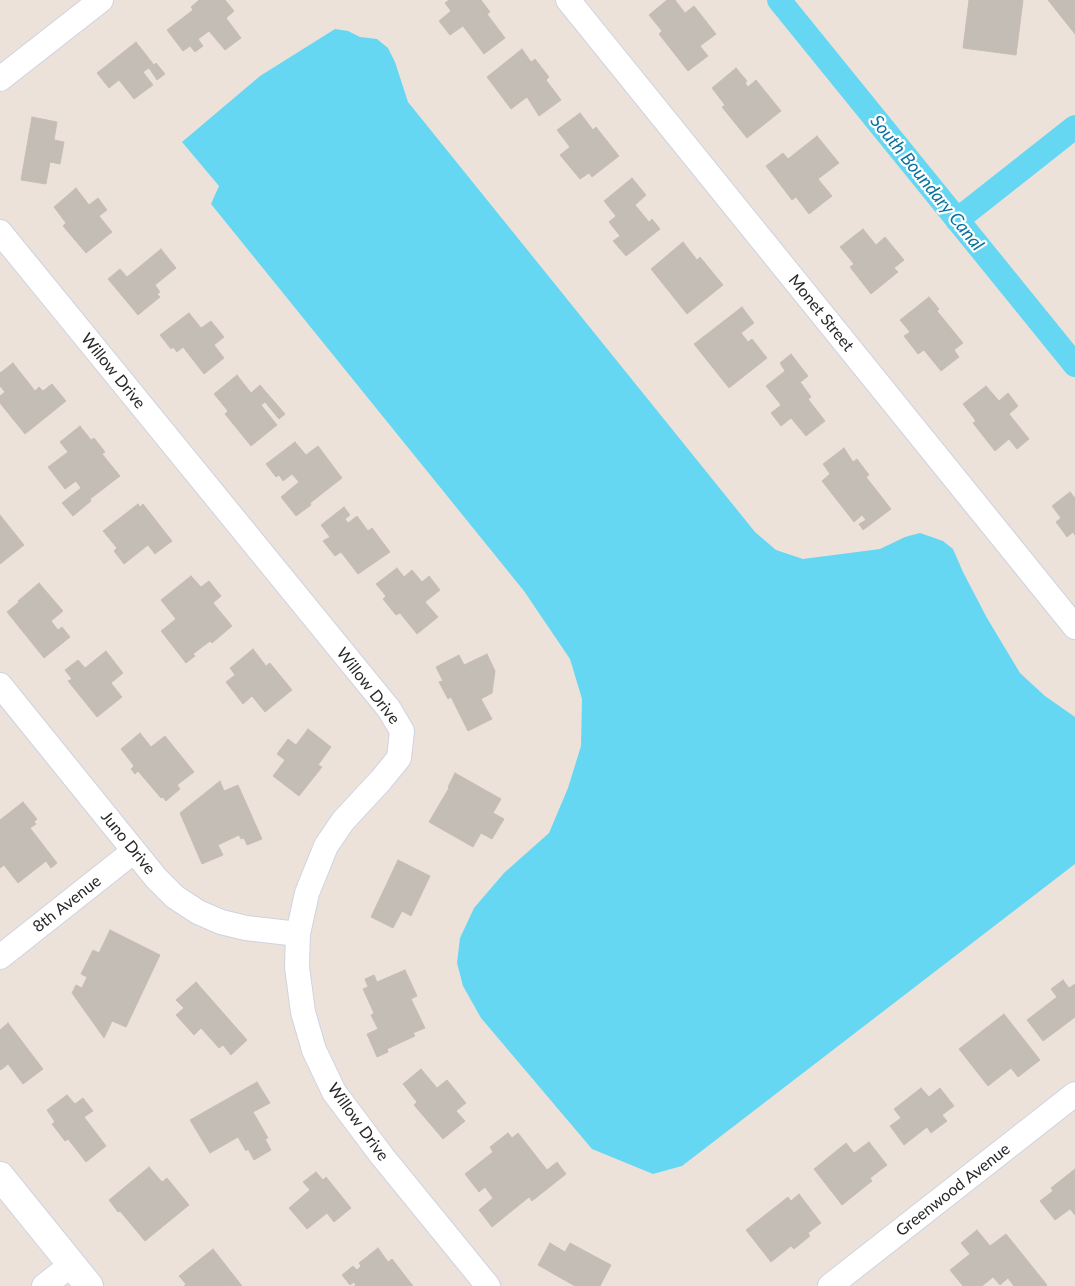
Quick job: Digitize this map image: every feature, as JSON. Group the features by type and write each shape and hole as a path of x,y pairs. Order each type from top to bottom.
{"main road":[{"path":"0,1176 88,1286"}],"street":[{"path":"0,79 101,0"},
{"name":"Monet Street","path":"568,0 1075,627"},
{"name":"Willow Drive","path":"0,232 389,709 402,731 399,758 382,780 343,821 326,846 307,893 298,934 297,967 303,1012 314,1050 334,1092 382,1156 488,1286"},
{"name":"Juno Drive","path":"0,685 156,878 175,897 198,912 221,922 246,928 298,934"},
{"name":"8th Avenue","path":"0,957 134,851"},
{"name":"Greenwood Avenue","path":"830,1286 1075,1094"},
{"path":"44,1286 72,1265"}],"water":[{"path":"335,29 348,31 360,37 377,39 388,48 395,62 408,102 755,532 776,550 803,559 880,549 905,537 920,533 943,541 953,549 987,618 1020,673 1045,696 1075,717 1075,864 682,1166 653,1174 592,1149 481,1018 463,986 457,963 460,938 474,908 504,873 549,833 568,788 581,746 582,699 570,659 524,591 211,204 219,186 182,142 260,76"}],"building":[{"path":"199,0 225,0 234,11 226,18 241,38 225,50 209,31 198,39 203,46 195,52 190,46 183,51 167,30 193,10 191,7"},
{"path":"449,0 481,0 490,12 487,14 505,38 484,54 463,26 450,35 439,21 451,11 445,3"},
{"path":"667,0 675,0 685,13 694,6 716,34 700,46 708,56 688,71 659,34 662,31 649,15"},
{"path":"969,0 1023,0 1016,55 963,48"},
{"path":"1048,0 1075,0 1075,34"},
{"path":"136,42 154,65 156,63 165,74 157,80 149,68 143,72 153,85 134,99 119,80 109,88 97,73"},
{"path":"522,49 531,62 535,59 549,77 546,80 561,100 539,116 527,97 511,109 487,77"},
{"path":"736,68 747,81 745,83 748,87 756,80 781,111 747,138 722,107 725,105 712,88"},
{"path":"580,113 593,130 596,127 619,156 592,177 589,173 580,179 560,155 570,147 557,130"},
{"path":"32,117 57,122 54,140 64,142 60,164 50,162 46,184 21,180"},
{"path":"817,136 839,163 818,179 832,196 809,214 796,197 792,200 766,166 783,153 788,159"},
{"path":"632,178 646,195 635,205 649,222 652,219 660,229 626,256 613,241 620,236 609,222 616,216 604,201"},
{"path":"76,188 89,205 98,198 107,210 99,216 112,232 86,253 63,226 66,223 54,207"},
{"path":"863,229 876,245 885,237 904,260 894,268 898,272 871,294 850,267 854,264 840,247"},
{"path":"683,242 697,260 700,257 723,285 687,314 651,269"},
{"path":"161,249 176,268 155,285 160,292 157,294 160,297 138,315 108,279 120,269 127,277"},
{"path":"929,297 939,309 937,311 963,343 954,350 959,357 941,371 924,350 918,354 904,336 910,332 900,320"},
{"path":"742,307 754,323 741,333 748,342 752,339 767,358 729,388 694,344"},
{"path":"189,313 201,328 211,321 224,337 214,345 224,358 204,374 183,347 177,352 173,347 171,349 160,335"},
{"path":"791,354 808,376 797,385 801,383 811,397 808,399 825,421 806,436 791,418 781,426 771,413 781,405 766,386 785,371 780,363"},
{"path":"13,363 35,391 39,387 43,391 52,384 66,401 25,434 0,403 0,396 5,392 0,386 0,373"},
{"path":"237,375 251,393 260,385 285,414 279,419 265,402 261,405 277,425 251,446 225,414 228,411 214,394"},
{"path":"986,386 999,401 1008,393 1018,406 1009,414 1029,439 1017,449 1009,439 995,451 973,423 976,421 963,404"},
{"path":"80,426 91,440 94,438 105,452 102,454 120,476 90,499 91,501 73,516 62,503 81,488 76,481 65,489 48,467 68,452 60,442"},
{"path":"295,442 306,455 318,446 342,478 296,516 281,497 299,482 292,474 283,481 279,475 276,477 266,464"},
{"path":"844,448 853,462 857,459 869,475 866,477 891,509 863,530 859,524 866,520 862,515 854,522 822,481 830,474 823,464"},
{"path":"1070,492 1075,498 1075,535 1073,532 1067,537 1056,522 1061,518 1052,506"},
{"path":"138,504 140,507 143,504 172,541 155,554 148,545 124,564 114,551 117,548 103,531"},
{"path":"344,507 350,515 345,519 348,523 357,516 368,531 372,528 390,552 358,574 341,552 335,556 323,541 330,537 321,525"},
{"path":"0,515 24,545 0,564"},
{"path":"397,568 404,577 412,570 422,582 429,576 440,590 425,602 438,617 417,634 400,613 396,615 383,599 386,596 376,584"},
{"path":"191,576 201,587 209,581 221,596 213,603 232,626 212,643 210,641 193,654 195,656 186,663 161,631 176,619 161,600"},
{"path":"39,583 63,611 51,621 58,630 62,627 70,637 44,658 7,612"},
{"path":"253,649 266,666 270,663 292,690 265,712 252,696 243,704 226,682 235,675 230,668"},
{"path":"106,651 123,673 111,683 122,697 97,717 68,681 72,679 65,670 78,660 85,668"},
{"path":"487,654 495,671 492,693 481,699 492,719 468,731 451,697 448,699 439,682 443,681 436,667 459,655 464,665"},
{"path":"308,729 331,747 318,765 322,767 299,796 273,776 285,760 277,754 288,739 296,745"},
{"path":"140,733 151,747 165,736 194,772 177,785 180,789 166,801 163,797 161,798 138,771 135,774 131,769 134,766 121,749"},
{"path":"455,773 501,799 493,813 504,819 492,839 481,833 473,847 429,822 449,788"},
{"path":"220,781 224,791 238,785 262,839 247,845 244,838 241,839 239,835 218,845 223,855 202,864 180,813"},
{"path":"23,802 37,819 34,822 36,824 30,828 57,863 51,868 46,861 18,883 4,865 0,868 0,820"},
{"path":"398,860 430,876 411,916 402,911 393,928 371,917"},
{"path":"110,930 160,955 126,1027 112,1021 104,1038 72,993 76,985 82,988 87,977 81,974 93,950 99,953"},
{"path":"405,970 417,996 411,999 425,1028 413,1033 415,1036 387,1049 388,1052 377,1057 367,1034 378,1029 371,1015 374,1013 363,989 368,987 365,979 374,975 377,982"},
{"path":"1063,980 1069,988 1075,984 1075,1017 1043,1041 1027,1020 1057,997 1051,989"},
{"path":"196,982 247,1040 231,1055 223,1045 219,1048 201,1028 194,1035 176,1015 184,1008 176,1000"},
{"path":"1004,1014 1040,1060 1018,1077 1011,1068 988,1086 959,1049"},
{"path":"8,1023 43,1069 23,1084 8,1064 0,1069 0,1030"},
{"path":"421,1069 437,1088 447,1080 466,1103 456,1111 465,1121 443,1139 414,1105 417,1102 403,1084"},
{"path":"257,1082 270,1103 253,1112 268,1138 265,1139 271,1150 254,1160 238,1137 210,1153 190,1120"},
{"path":"921,1088 929,1097 940,1088 954,1106 942,1115 947,1121 931,1133 927,1127 904,1145 890,1126 901,1118 894,1109"},
{"path":"67,1095 75,1104 83,1098 93,1111 84,1117 106,1146 86,1162 68,1139 65,1141 52,1124 55,1122 47,1110"},
{"path":"508,1133 512,1138 518,1133 547,1170 557,1162 566,1174 532,1201 529,1197 492,1227 479,1210 493,1198 485,1187 479,1192 465,1174 493,1152 490,1147"},
{"path":"869,1142 887,1165 870,1178 872,1181 842,1205 814,1169 846,1143 854,1153"},
{"path":"149,1167 162,1182 167,1178 189,1205 145,1241 109,1200"},
{"path":"1075,1169 1075,1215 1070,1209 1055,1220 1040,1201 1053,1191 1051,1188"},
{"path":"316,1172 323,1180 326,1177 351,1208 334,1222 327,1213 307,1229 289,1208 310,1190 303,1182"},
{"path":"799,1194 821,1223 808,1233 810,1236 794,1249 791,1246 771,1262 746,1230 788,1197 791,1201"},
{"path":"977,1230 990,1246 1006,1234 1047,1285 1014,1286 1008,1278 1000,1285 993,1277 982,1286 963,1286 950,1270 970,1254 961,1243"},
{"path":"550,1243 565,1252 570,1243 611,1265 600,1286 575,1286 538,1265"},
{"path":"378,1248 388,1262 392,1259 413,1286 354,1286 356,1285 354,1282 350,1285 342,1275 353,1266 357,1270 361,1266 359,1263"},
{"path":"213,1249 242,1286 184,1286 186,1284 179,1276"}],"waterway":[{"name":"South Boundary Canal","path":"779,0 1075,365"},
{"path":"957,220 1075,127"}]}
